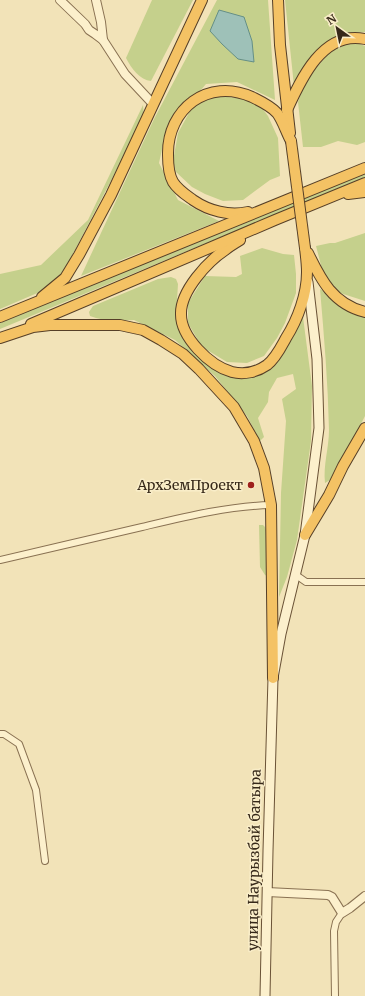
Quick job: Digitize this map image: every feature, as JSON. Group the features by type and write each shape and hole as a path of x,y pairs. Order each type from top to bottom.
{"highway":[{"path":"35,303 65,278 79,255 111,195 202,0"},
{"path":"275,220 224,250 204,269 189,290 182,304 182,324 187,334 204,355 218,366 232,372 244,373 255,371 267,364 276,355 292,328 302,306 307,273 280,45 278,0"},
{"path":"287,110 299,83 318,56 340,40 350,38 365,39"},
{"path":"272,206 242,214 224,213 203,207 183,193 172,181 168,163 168,146 171,129 187,106 201,96 232,90 241,92 270,107 277,114 291,141"},
{"path":"0,318 365,168"},
{"path":"0,338 365,183"},
{"path":"328,198 365,192"},
{"path":"305,248 327,288 347,305 365,312"},
{"path":"0,338 33,328 50,326 120,326 143,330 183,354 234,407 254,441 264,468 271,505 273,678"},
{"path":"305,535 329,495 343,466 365,428"}],"main road":[{"name":"улица Наурызбай батыра","path":"266,996 267,892 273,678 281,634 305,535 319,428 317,359 307,273"}],"street":[{"path":"60,0 85,24 89,30 103,40 125,74 153,104"},
{"path":"96,0 103,40"},
{"path":"0,560 211,512 251,505 271,505"},
{"path":"296,575 306,582 365,582"},
{"path":"0,734 4,734 19,744 36,790 45,861"},
{"path":"267,892 328,895 332,897 342,913"},
{"path":"335,996 334,931 336,922 342,913 365,896"}],"green space":[{"path":"152,0 193,0 151,81 136,73 126,58"},
{"path":"217,0 268,0 275,100 237,82 206,84 166,131 159,163 178,200 219,221 81,276 154,119"},
{"path":"285,0 365,0 365,32 338,35 308,62 294,86"},
{"path":"352,41 365,46 365,142 357,145 338,141 321,147 303,147 298,102 305,81 330,52"},
{"path":"216,96 239,98 257,104 268,116 278,138 280,176 270,180 243,200 223,201 192,187 176,172 173,161 178,133 190,111 201,101"},
{"path":"143,105 144,117 63,273 42,291 0,309 0,274 41,265 88,220"},
{"path":"365,172 365,177 0,329 0,323 172,250"},
{"path":"365,233 365,301 337,292 322,269 316,246 335,243"},
{"path":"262,248 283,254 294,255 296,293 285,323 277,338 264,356 247,363 227,362 202,347 188,323 188,303 205,276 236,277 242,274 240,256"},
{"path":"171,277 176,279 178,284 176,317 182,335 205,360 249,377 290,341 303,317 312,386 311,441 297,540 287,577 279,597 281,493 286,421 282,399 296,389 293,374 277,378 269,392 268,402 258,418 264,437 260,441 247,416 215,376 175,340 134,320 110,321 90,316 89,312 93,306 158,279"},
{"path":"320,289 329,294 352,314 365,316 365,416 339,467 330,480 325,483 329,430 327,377"},
{"path":"259,525 263,525 265,527 267,533 267,576 260,567"}],"water":[{"path":"219,10 244,17 252,41 254,62 238,59 210,31"}],"place":[{"name":"АрхЗемПроект","path":"251,485"}]}
